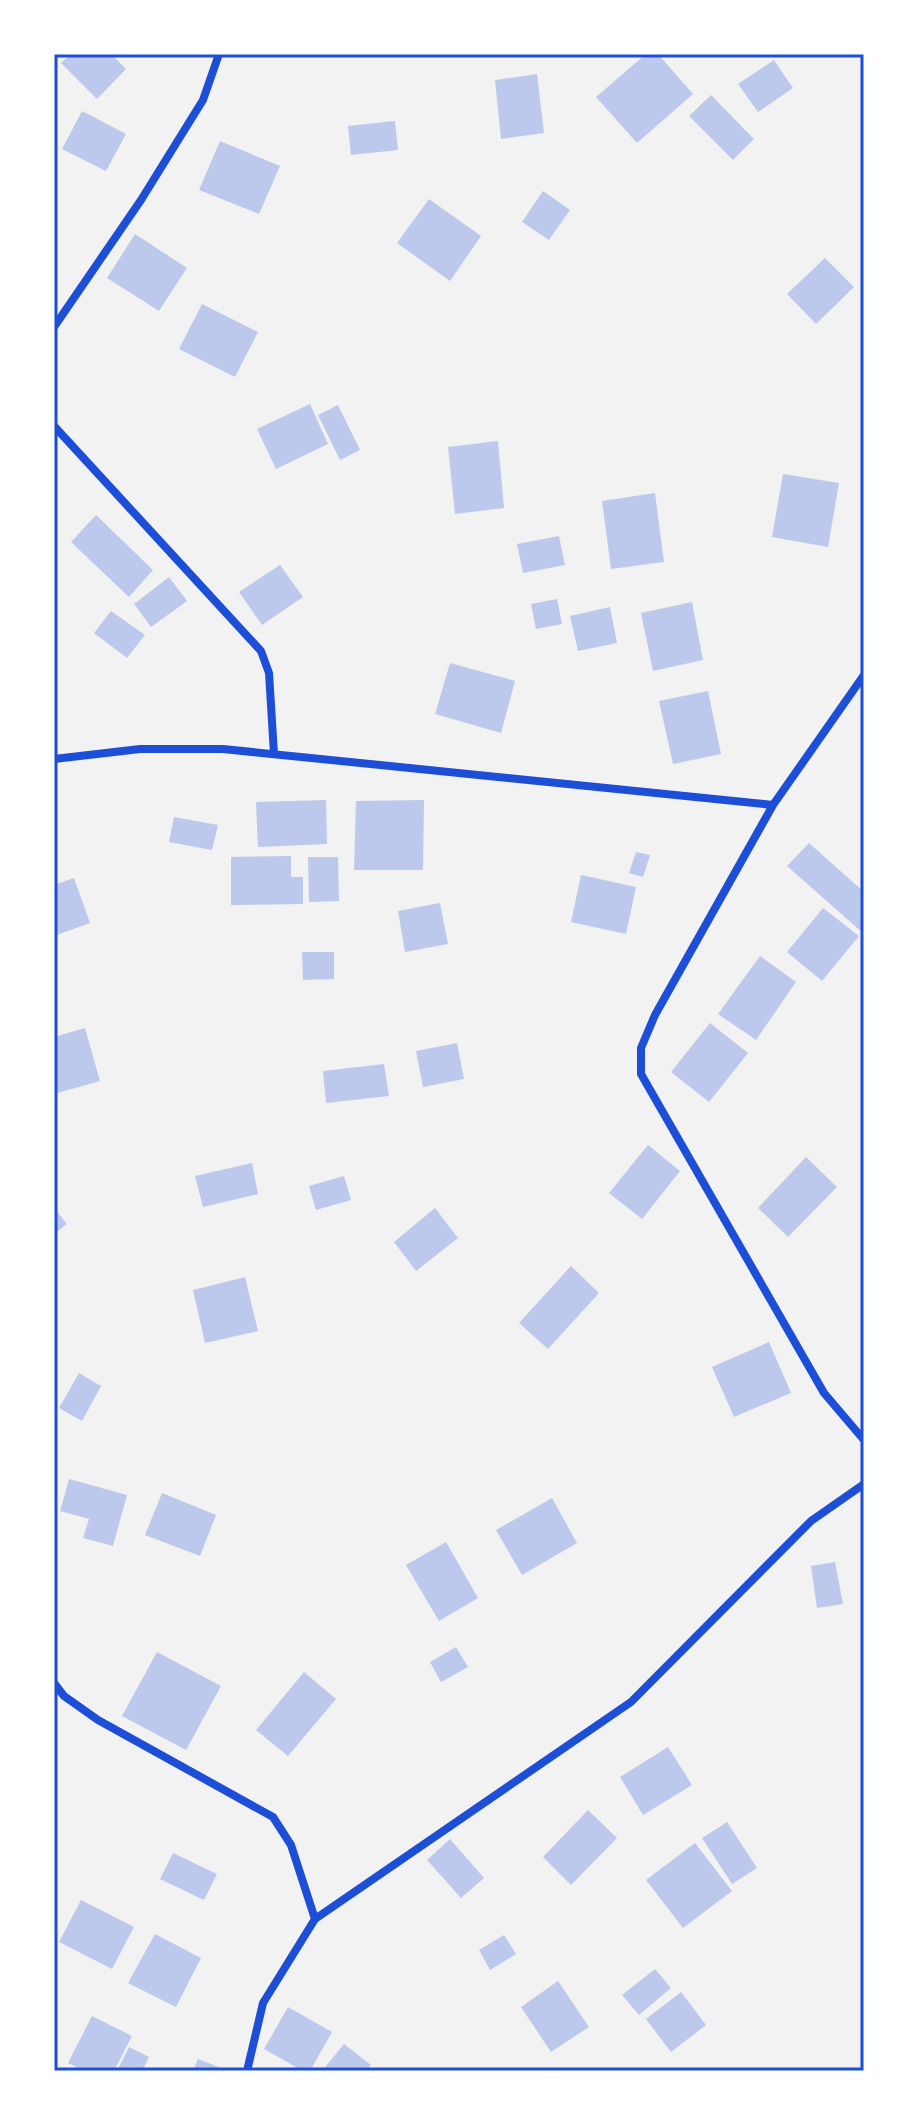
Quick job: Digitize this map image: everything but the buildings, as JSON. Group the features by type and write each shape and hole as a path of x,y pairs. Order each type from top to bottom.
{"street":[{"path":"54,327 141,200 203,100 219,54"},
{"path":"54,426 261,651 269,673 274,754"},
{"path":"864,675 773,805 655,1015 641,1048 641,1074 824,1393 864,1440"},
{"path":"54,759 140,749 223,749 773,805"},
{"path":"247,2071 263,2003 315,1919 631,1702 811,1521 864,1484"},
{"path":"54,1683 64,1696 98,1720 273,1817 291,1845 315,1919"}]}
